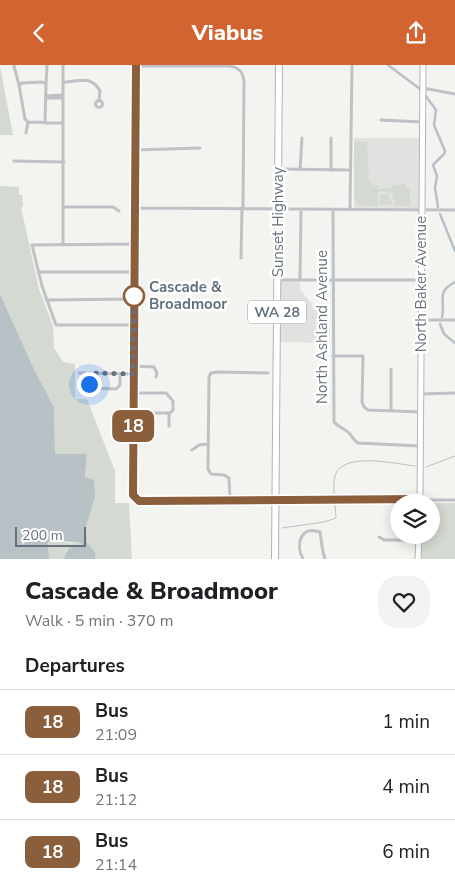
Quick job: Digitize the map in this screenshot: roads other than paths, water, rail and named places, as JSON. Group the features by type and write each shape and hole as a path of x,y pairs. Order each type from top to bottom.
{"highway":[{"name":"Sunset Highway","path":"275,559 279,65"}],"main road":[{"name":"North Baker Avenue","path":"420,494 423,65"},
{"path":"418,559 419,544"}],"street":[{"path":"45,123 47,65"},
{"path":"63,65 63,245"},
{"path":"350,209 352,65"},
{"path":"14,66 28,122 26,133"},
{"path":"241,258 244,81 240,70 233,66 136,66 132,442 132,491 135,498 146,501 390,501"},
{"path":"63,82 81,79 91,81 98,86 100,91 99,101"},
{"path":"19,85 22,83 42,82 46,84"},
{"path":"422,88 455,94"},
{"path":"46,97 63,97"},
{"path":"380,120 422,122"},
{"path":"28,122 63,123"},
{"path":"331,138 331,170"},
{"path":"300,170 302,139"},
{"path":"135,149 200,148"},
{"path":"14,161 64,162"},
{"path":"278,169 350,170"},
{"path":"63,207 114,207 119,211"},
{"path":"135,208 455,210"},
{"path":"300,280 301,209"},
{"name":"North Ashland Avenue","path":"333,209 333,419 336,425 348,432 356,441 362,443 420,446"},
{"path":"133,325 56,325 46,300 32,245 135,245"},
{"path":"38,272 134,272"},
{"path":"277,280 421,280"},
{"path":"46,300 134,299"},
{"path":"421,320 455,320"},
{"path":"333,356 363,356 362,401 364,407 368,410 420,411"},
{"path":"133,366 154,367 157,373 156,377"},
{"path":"391,369 391,411"},
{"path":"230,501 228,479 224,475 213,475 208,471 208,382 210,374 215,372 268,373"},
{"path":"78,373 133,374"},
{"path":"89,373 91,388 116,389 120,385 120,373"},
{"path":"133,393 166,393 173,401 173,410 169,413 133,413"},
{"path":"421,394 455,393"},
{"path":"169,413 169,426"},
{"path":"192,450 199,445 208,444"},
{"path":"440,500 455,500"},
{"path":"303,559 299,547 300,536 303,533 315,530 320,532 322,552 325,559"},
{"path":"379,537 390,539"}],"waterway":[{"path":"388,65 420,89"},
{"path":"425,95 436,110 434,125 445,151 433,165 437,176 435,188 438,207"},
{"path":"440,214 455,251"},
{"path":"442,317 443,293 445,289 455,282"},
{"path":"440,324 444,334 455,343"},
{"path":"426,467 455,456"},
{"path":"334,496 336,473 350,463 372,461 415,466"},
{"path":"282,528 324,522 336,518 335,503"}],"place":[{"name":"Cascade & Broadmoor","path":"134,296"}]}
